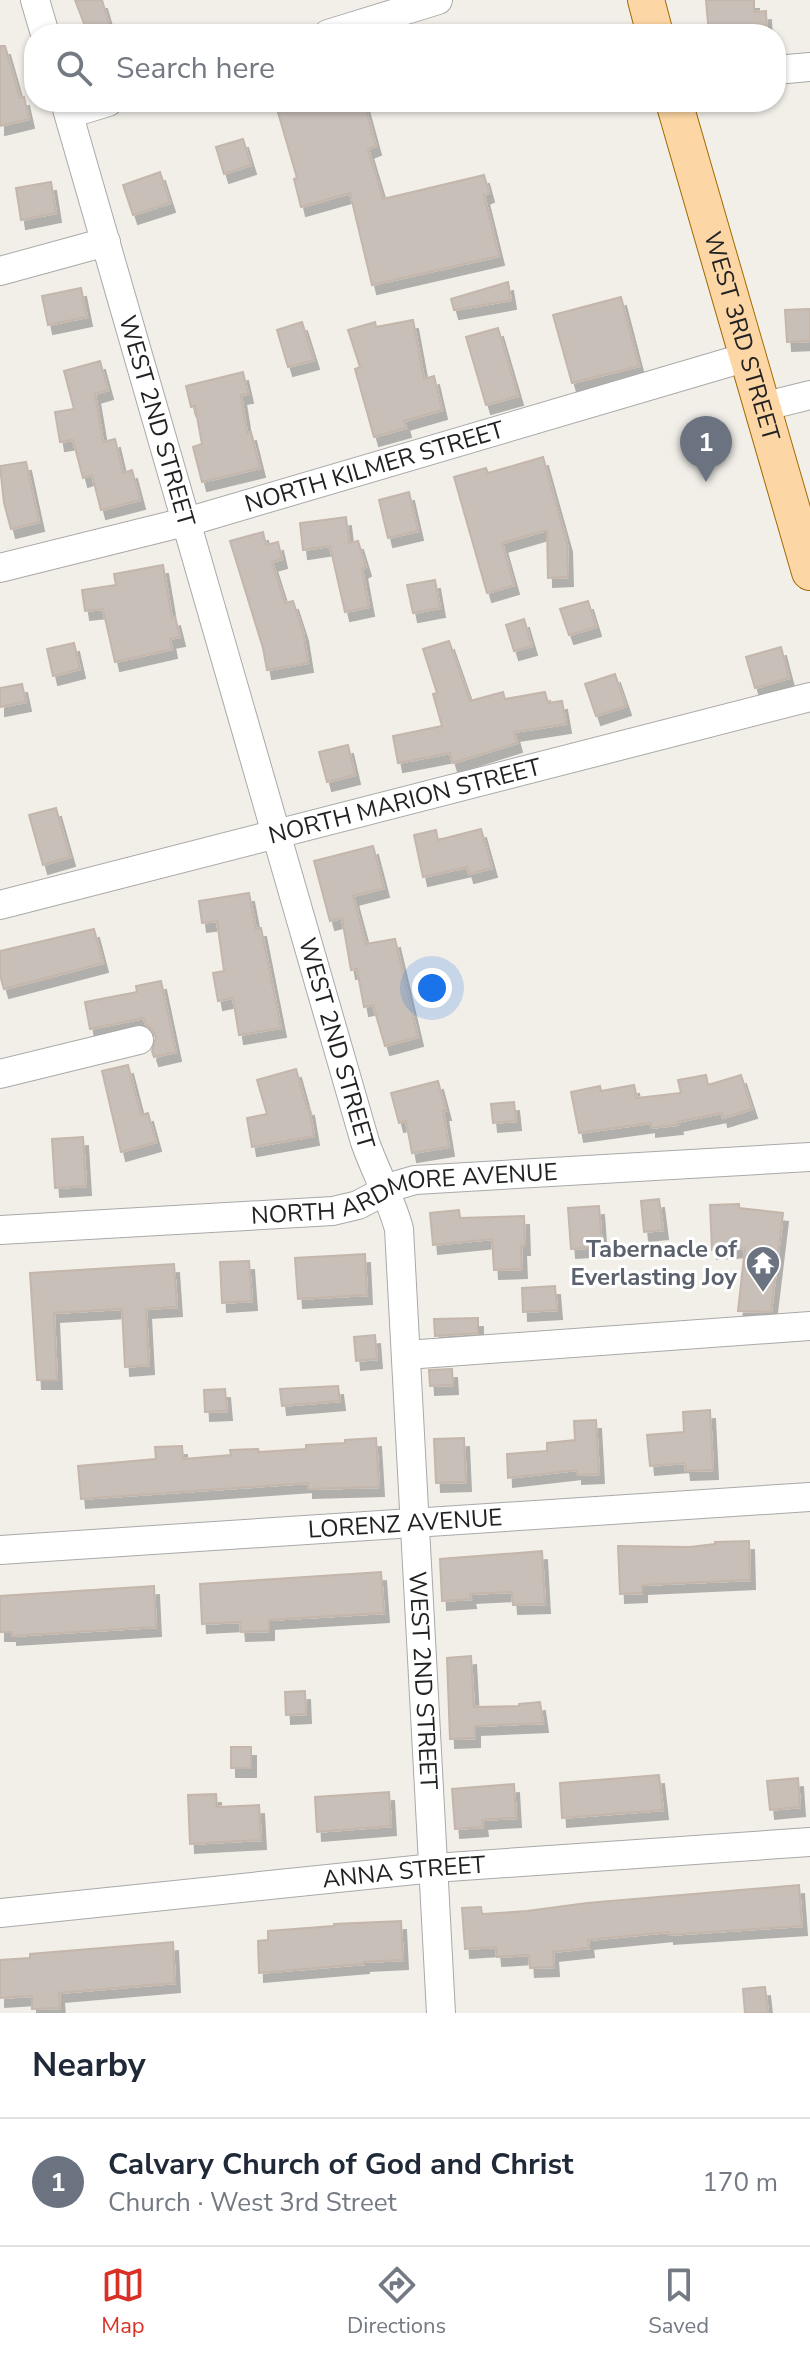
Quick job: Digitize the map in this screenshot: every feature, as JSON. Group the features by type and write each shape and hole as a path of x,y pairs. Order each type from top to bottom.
{"main road":[{"path":"646,0 652,24"},
{"name":"WEST 3RD STREET","path":"677,112 810,572"}],"street":[{"path":"35,0 42,24"},
{"path":"360,24 438,0"},
{"path":"786,69 810,67"},
{"name":"WEST 2ND STREET","path":"68,112 365,1142 399,1229 441,2013"},
{"path":"0,271 106,242"},
{"name":"NORTH KILMER STREET","path":"0,568 186,521 747,357"},
{"path":"762,407 810,395"},
{"name":"NORTH MARION STREET","path":"0,905 810,697"},
{"path":"0,1074 139,1040"},
{"name":"NORTH ARDMORE AVENUE","path":"0,1230 333,1211 358,1205 415,1180 810,1157"},
{"path":"406,1355 810,1326"},
{"name":"LORENZ AVENUE","path":"0,1550 810,1497"},
{"name":"ANNA STREET","path":"0,1913 434,1868 810,1842"}],"building":[{"path":"75,0 102,0 109,24 84,24"},
{"path":"706,0 754,0 754,12 766,11 767,24 708,24"},
{"path":"0,46 5,46 20,98 24,97 24,112 27,112 29,119 0,126"},
{"path":"278,112 367,112 376,146 368,149 383,199 484,175 489,193 484,195 499,256 372,285 350,193 301,207 294,179 297,178"},
{"path":"243,139 251,165 224,174 216,147"},
{"path":"160,172 170,203 133,215 123,185"},
{"path":"51,182 56,213 21,220 16,188"},
{"path":"508,282 511,300 454,310 451,299"},
{"path":"81,288 87,317 48,325 42,296"},
{"path":"621,297 639,366 572,383 553,315"},
{"path":"810,309 810,341 787,342 785,310"},
{"path":"413,320 424,379 434,376 442,410 404,421 406,428 374,437 355,369 360,367 348,330 375,322 376,327"},
{"path":"302,322 314,360 288,367 277,330"},
{"path":"498,328 518,396 486,405 466,337"},
{"path":"100,361 108,390 95,394 103,442 115,439 123,473 132,470 140,500 101,510 92,475 83,478 73,440 60,442 55,412 74,409 64,371"},
{"path":"243,372 248,394 241,395 247,433 251,432 260,468 202,482 193,447 202,444 195,406 191,407 186,386"},
{"path":"543,457 567,543 568,577 548,578 547,530 502,543 514,585 487,593 454,477 486,468 488,473"},
{"path":"26,462 39,522 11,529 4,503 0,466"},
{"path":"409,492 418,531 388,538 379,500"},
{"path":"346,517 349,543 358,541 366,567 362,569 369,607 345,612 330,546 303,550 300,523"},
{"path":"263,532 266,545 278,542 282,559 272,562 285,603 293,601 303,632 308,663 267,670 230,541"},
{"path":"163,565 172,618 175,617 180,637 170,639 172,649 115,662 103,609 85,611 82,590 116,585 114,574"},
{"path":"435,580 440,608 413,613 407,585"},
{"path":"588,601 596,627 569,635 560,609"},
{"path":"524,619 532,646 514,651 506,625"},
{"path":"449,641 470,701 503,692 505,699 545,692 548,703 562,701 566,724 514,732 517,743 453,763 450,753 398,763 393,736 442,726 433,694 437,693 423,649"},
{"path":"74,643 80,669 53,676 47,649"},
{"path":"781,647 789,678 755,688 746,657"},
{"path":"615,674 626,706 596,716 585,684"},
{"path":"22,684 26,702 0,707 0,688"},
{"path":"348,745 355,775 327,782 319,752"},
{"path":"56,808 70,857 43,865 29,815"},
{"path":"481,829 492,868 469,874 467,867 423,877 414,835 436,830 438,840"},
{"path":"373,846 384,888 353,896 366,944 395,939 418,1037 385,1046 373,1005 364,1007 357,969 351,970 342,918 330,921 314,861"},
{"path":"249,893 256,929 261,928 281,1028 239,1035 233,998 218,1001 213,973 224,971 217,921 202,923 199,901"},
{"path":"94,929 103,963 4,989 0,975 0,951"},
{"path":"161,981 176,1052 154,1057 152,1051 156,1037 144,1018 90,1029 85,1002 137,992 136,986"},
{"path":"128,1065 141,1115 148,1113 156,1142 121,1152 102,1071"},
{"path":"296,1069 309,1107 314,1136 252,1147 247,1118 267,1114 257,1080"},
{"path":"706,1075 708,1085 741,1075 752,1109 723,1118 722,1113 677,1122 678,1125 651,1128 651,1123 579,1133 571,1092 600,1086 601,1091 634,1085 637,1098 681,1093 678,1080"},
{"path":"438,1081 446,1111 443,1111 449,1147 412,1153 406,1121 399,1123 391,1093"},
{"path":"514,1102 516,1121 493,1123 491,1104"},
{"path":"83,1137 86,1186 55,1188 52,1139"},
{"path":"659,1199 663,1230 644,1232 641,1201"},
{"path":"739,1204 739,1208 783,1213 771,1312 738,1311 745,1248 712,1250 710,1205"},
{"path":"599,1206 602,1247 571,1249 568,1208"},
{"path":"459,1210 460,1218 524,1216 522,1269 494,1270 492,1239 433,1245 430,1213"},
{"path":"365,1254 367,1295 298,1299 295,1258"},
{"path":"249,1261 252,1301 222,1303 220,1262"},
{"path":"174,1264 177,1307 146,1309 149,1365 125,1367 122,1309 54,1313 57,1380 37,1380 30,1273"},
{"path":"555,1286 557,1310 523,1312 522,1288"},
{"path":"478,1318 478,1333 435,1336 434,1319"},
{"path":"375,1335 377,1359 356,1361 354,1337"},
{"path":"452,1369 453,1385 430,1386 429,1370"},
{"path":"338,1386 340,1401 282,1406 280,1389"},
{"path":"225,1389 227,1411 205,1412 204,1390"},
{"path":"710,1410 713,1470 686,1471 685,1463 650,1466 647,1435 684,1432 683,1412"},
{"path":"596,1420 599,1474 577,1475 577,1470 508,1478 507,1454 547,1451 547,1443 575,1440 574,1421"},
{"path":"376,1438 379,1487 308,1489 308,1483 81,1499 78,1466 156,1459 155,1447 182,1446 183,1459 231,1455 230,1450 306,1449 306,1445"},
{"path":"464,1438 466,1482 436,1483 434,1439"},
{"path":"749,1541 750,1580 642,1585 642,1593 620,1594 618,1546 690,1547 715,1542"},
{"path":"542,1551 545,1604 513,1605 512,1592 470,1594 471,1599 442,1601 440,1559"},
{"path":"381,1572 384,1613 269,1620 269,1631 241,1632 240,1622 202,1624 200,1584"},
{"path":"154,1586 156,1627 12,1636 12,1632 0,1632 0,1596"},
{"path":"471,1656 474,1707 519,1706 540,1702 543,1723 475,1726 475,1738 450,1739 447,1658"},
{"path":"305,1691 306,1714 286,1715 285,1692"},
{"path":"231,1747 251,1747 251,1768 231,1768"},
{"path":"659,1775 663,1810 562,1818 560,1783"},
{"path":"798,1778 800,1807 770,1810 767,1781"},
{"path":"514,1784 516,1818 482,1820 483,1827 455,1829 452,1789"},
{"path":"389,1792 391,1826 317,1832 315,1797"},
{"path":"216,1794 217,1807 259,1805 261,1840 190,1844 188,1795"},
{"path":"799,1885 802,1926 669,1935 669,1932 588,1940 589,1948 553,1952 554,1967 530,1968 529,1955 497,1957 496,1947 465,1949 462,1908 481,1907 482,1914 527,1911"},
{"path":"401,1921 403,1960 259,1973 258,1941 268,1940 268,1931"},
{"path":"173,1942 175,1983 59,1993 60,2008 32,2009 32,1996 0,1998 0,1960 30,1958 30,1954"},
{"path":"765,1987 768,2013 745,2013 743,1989"}],"place":[{"name":"Calvary Church of God and Christ","path":"706,482"},
{"name":"Tabernacle of Everlasting Joy","path":"763,1294"}]}
